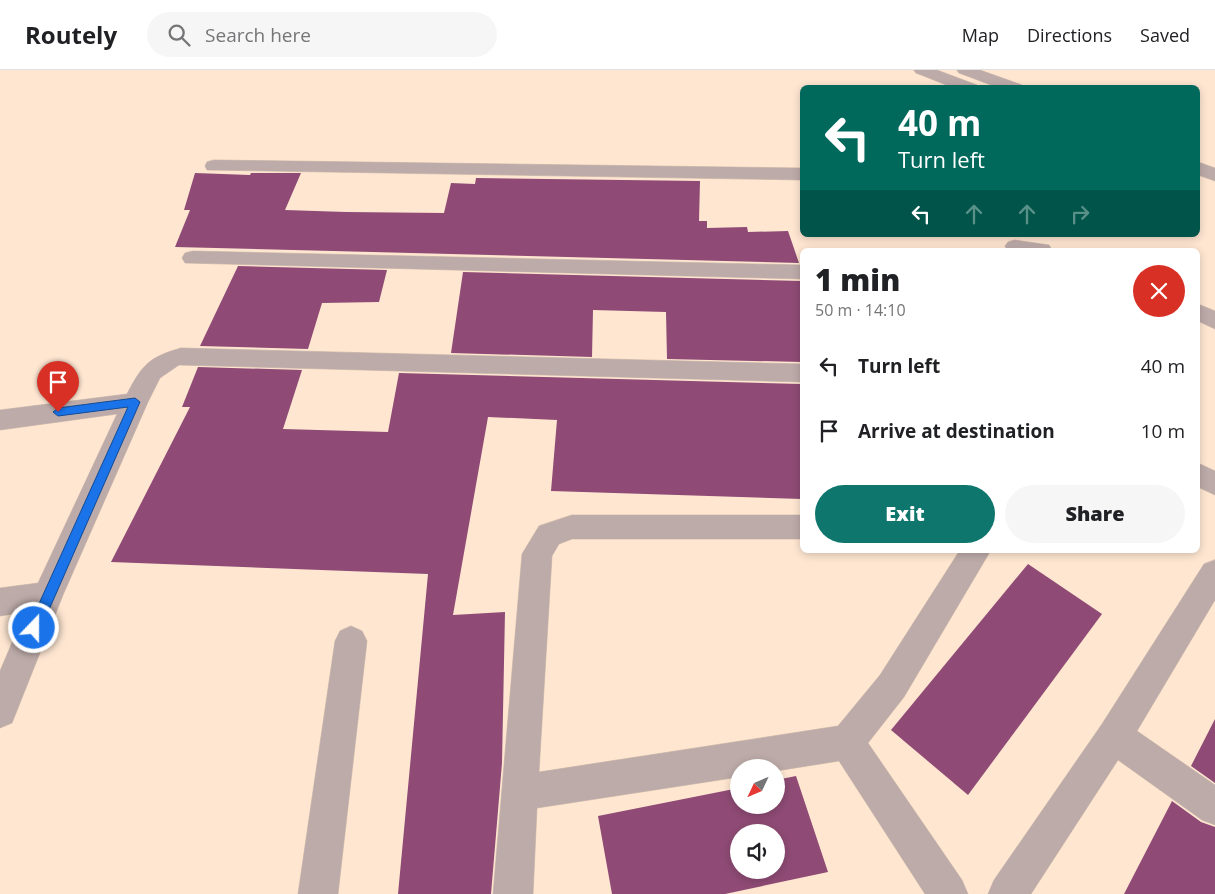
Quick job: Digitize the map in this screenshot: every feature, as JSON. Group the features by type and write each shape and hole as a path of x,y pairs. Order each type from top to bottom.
{"street":[{"path":"922,70 963,85"},
{"path":"965,70 1008,85"},
{"path":"1200,151 1215,156"},
{"path":"214,166 800,174"},
{"path":"1200,169 1215,174"},
{"path":"1013,244 1032,248"},
{"path":"193,258 800,272"},
{"path":"1200,313 1215,320"},
{"path":"0,711 48,595 135,402 151,371 164,360 181,356 800,373"},
{"path":"0,420 135,402"},
{"path":"1200,475 1215,484"},
{"path":"513,894 537,554 549,535 572,527 800,527"},
{"path":"520,793 847,742 892,686 974,553"},
{"path":"1008,894 1114,736 1215,573"},
{"path":"0,602 48,595"},
{"path":"318,894 350,641"},
{"path":"1114,736 1215,807"},
{"path":"847,742 948,894"}],"building":[{"path":"195,173 250,175 251,173 301,173 285,210 346,212 444,213 451,183 475,184 476,178 700,181 699,221 707,221 707,228 747,227 748,232 788,231 799,263 175,247 190,210 184,210"},
{"path":"238,266 387,270 379,302 322,303 308,349 200,346"},
{"path":"463,272 800,281 800,362 667,359 666,312 593,310 592,357 451,353"},
{"path":"198,367 302,370 283,429 388,432 399,373 800,384 800,499 551,491 557,420 488,417 453,615 505,612 502,763 491,894 398,894 428,574 111,562 190,407 182,407"},
{"path":"1028,564 1102,614 968,795 891,730"},
{"path":"1215,719 1215,783 1191,766"},
{"path":"796,776 828,872 725,894 612,894 598,816 730,790 730,814 785,814 785,778"},
{"path":"1172,801 1201,822 1215,827 1215,894 1124,894"}],"route":[{"path":"34,628 135,402 58,412"}]}
